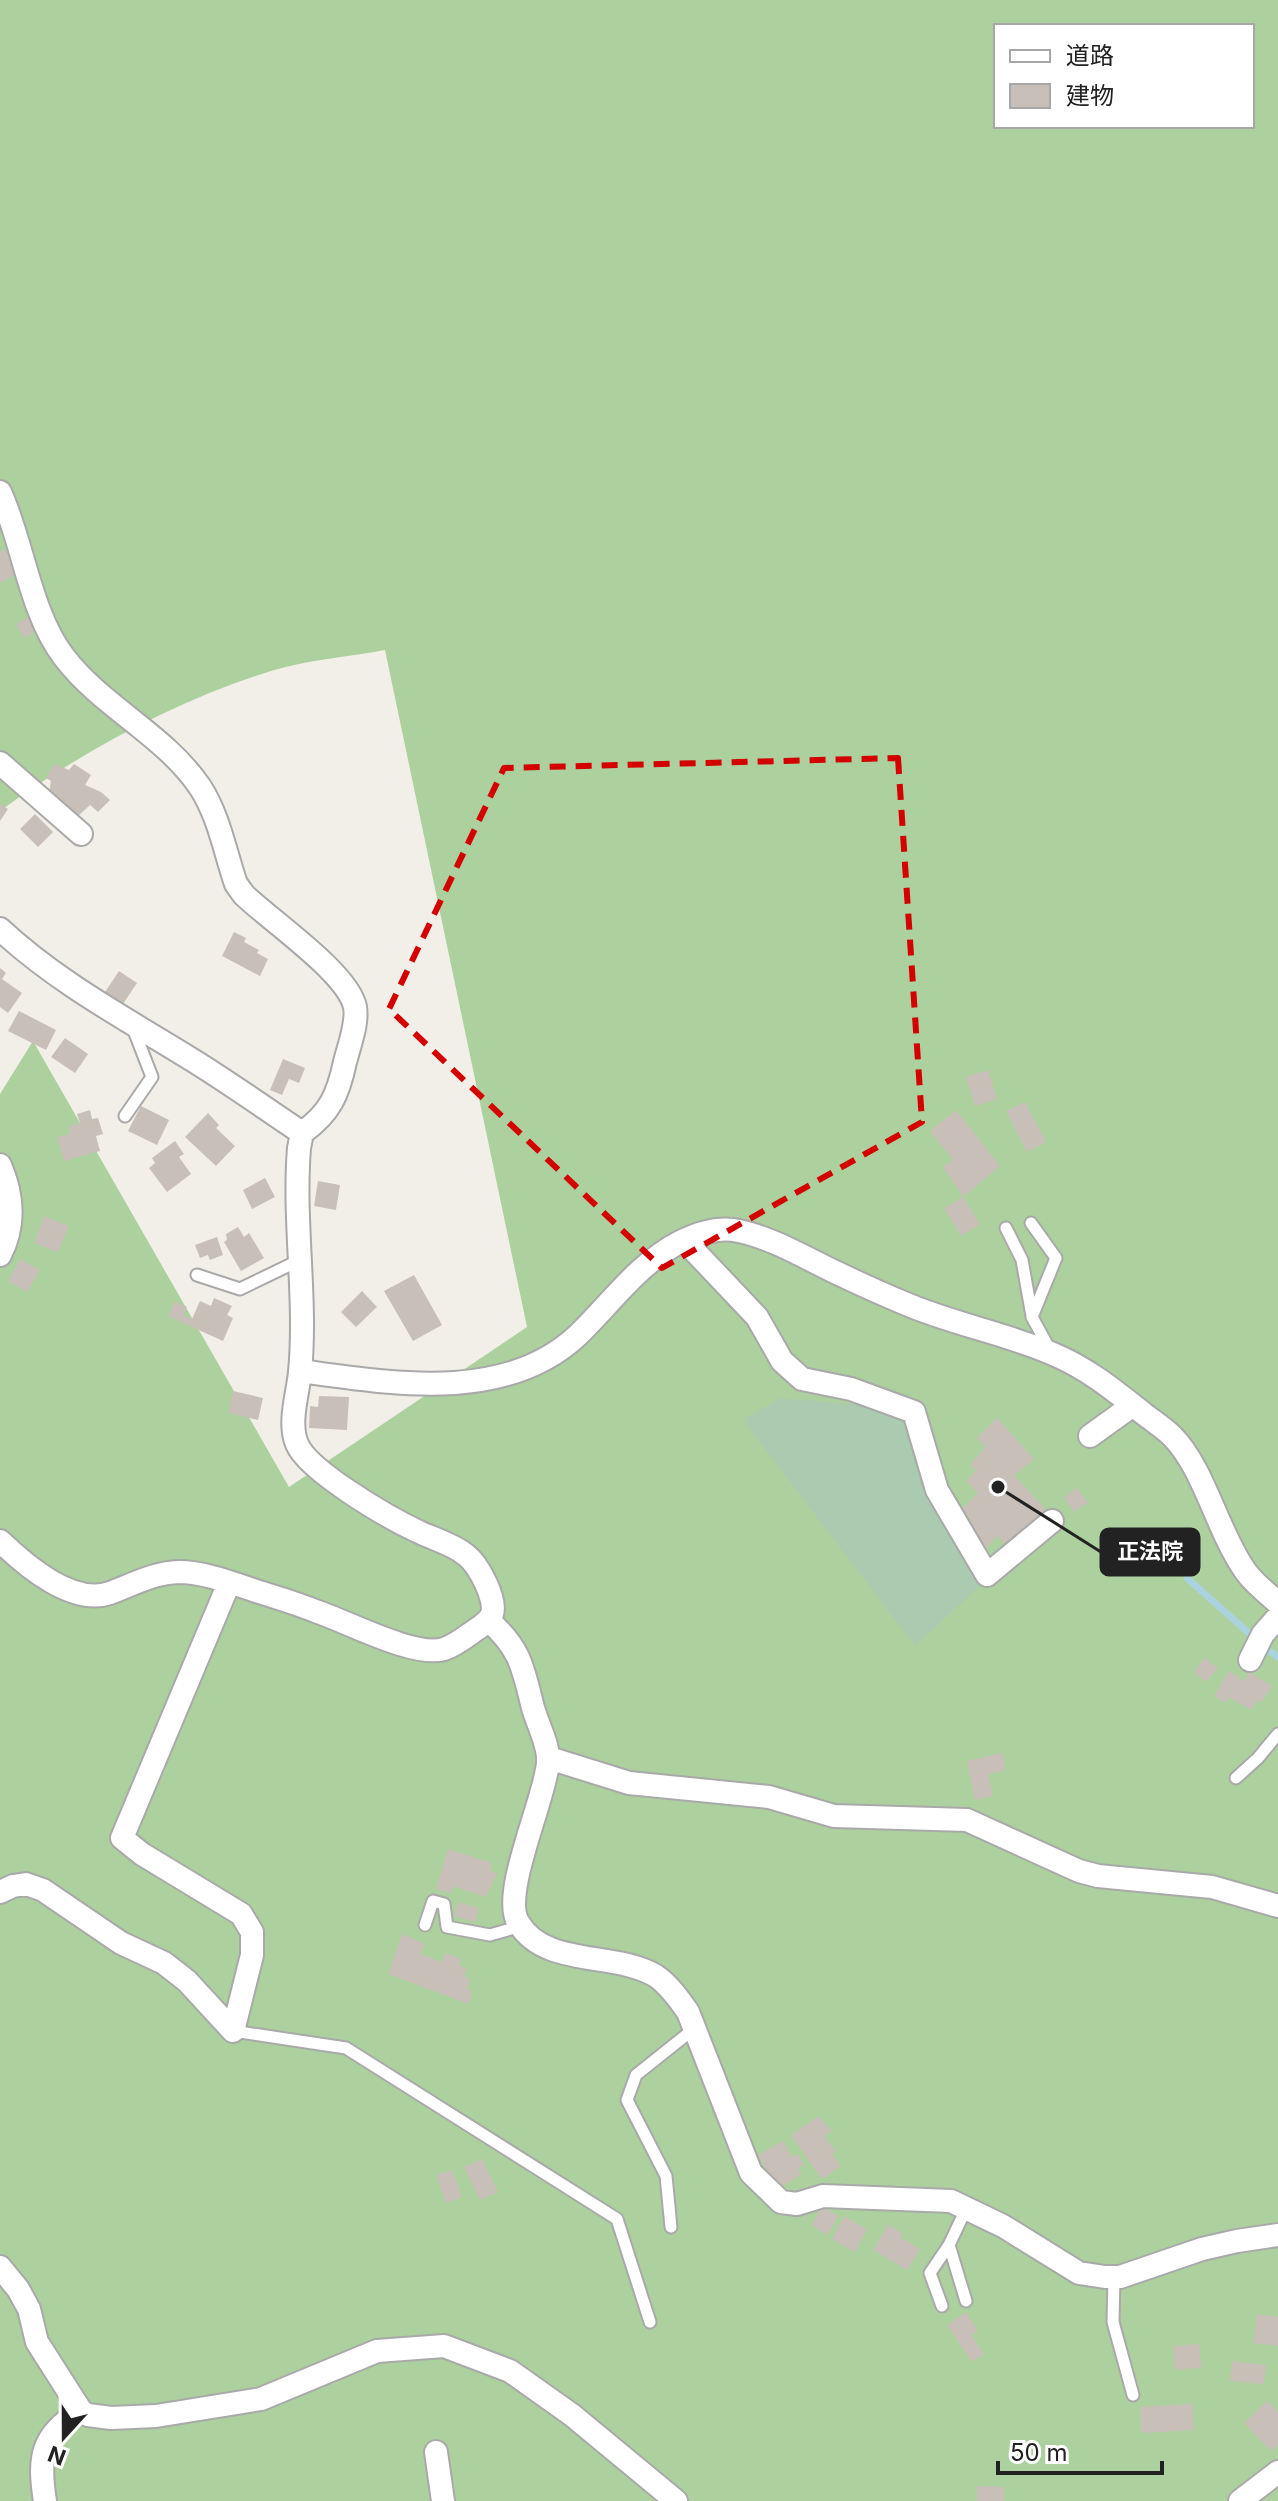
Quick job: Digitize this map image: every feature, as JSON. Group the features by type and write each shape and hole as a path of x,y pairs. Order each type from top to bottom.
{"street":[{"path":"0,492 38,603 63,657 88,683 169,752 199,785 213,810 236,884 244,895 318,959 351,993 356,1011 335,1099 321,1119 302,1133 297,1167 302,1328 295,1441 303,1455 351,1493 390,1517 465,1554 477,1566 493,1605 488,1620 444,1649 429,1651 229,1583 181,1572 147,1577 107,1594 90,1595 43,1578 0,1541"},
{"path":"0,763 81,834"},
{"path":"0,929 42,964 302,1133"},
{"path":"0,1165 10,1188 5,1222 7,1241 0,1255"},
{"path":"300,1371 378,1381 426,1383 500,1377 544,1359 575,1339 617,1293 656,1257 684,1240 719,1229 737,1230 774,1241 918,1309 1052,1354 1086,1371 1172,1436 1185,1452 1245,1571 1278,1603"},
{"path":"684,1240 757,1317 782,1361 802,1379 851,1389 914,1412 937,1490 987,1575 1052,1521"},
{"path":"1090,1436 1133,1405"},
{"path":"0,1892 26,1884 43,1890 121,1943 164,1963 187,1981 233,2031 252,1955 252,1932 241,1914 142,1854 122,1838 229,1583"},
{"path":"1250,1660 1263,1634 1278,1617"},
{"path":"488,1620 508,1637 520,1659 549,1758 513,1902 517,1921 541,1944 558,1952 635,1966 658,1977 681,2002 695,2028 751,2173 781,2202 797,2204 823,2196 951,2201 967,2207 1079,2273 1114,2277 1202,2249 1278,2235"},
{"path":"549,1758 629,1783 769,1797 834,1816 952,1817 967,1820 1079,1871 1098,1876 1212,1887 1278,1906"},
{"path":"0,2267 29,2309 37,2342 81,2411 88,2415 111,2418 156,2416 261,2399 377,2351 444,2346 510,2371 572,2415 676,2501"},
{"path":"45,2501 41,2474 43,2455 49,2440 61,2423 81,2411"},
{"path":"436,2452 443,2501"},
{"path":"1240,2501 1278,2472"}],"lane":[{"path":"125,1116 152,1077 132,1024"},
{"path":"1031,1223 1056,1258 1032,1317"},
{"path":"1006,1228 1022,1260 1032,1317 1052,1354"},
{"path":"197,1275 240,1289 300,1260"},
{"path":"1236,1778 1278,1734"},
{"path":"425,1925 433,1901 444,1904 447,1927 490,1935 521,1926"},
{"path":"671,2227 666,2176 627,2100 636,2075 695,2028"},
{"path":"233,2031 346,2048 617,2219 650,2322"},
{"path":"942,2306 930,2273 949,2245 967,2207"},
{"path":"949,2245 966,2301"},
{"path":"1114,2277 1113,2322 1133,2395"}],"highlighted area":[{"path":"898,758 922,1122 662,1268 389,1009 504,768"}],"green space":[{"path":"0,0 1278,0 1278,2501 0,2501 0,1094 33,1041 289,1487 527,1327 385,650 285,667 235,683 130,730 0,811"},
{"path":"781,1398 872,1406 925,1427 985,1581 915,1646 743,1420"}],"building":[{"path":"5,549 18,573 0,583 0,552"},
{"path":"30,616 39,629 24,638 16,624"},
{"path":"54,764 69,770 74,764 91,775 85,785 110,800 98,812 90,805 77,817 49,793 51,781 46,778"},
{"path":"0,804 8,809 0,821"},
{"path":"35,814 53,832 38,847 20,829"},
{"path":"234,932 246,938 244,942 268,959 260,976 222,956"},
{"path":"0,968 6,973 2,979 22,993 8,1013 0,1007"},
{"path":"119,971 137,983 123,1004 105,992"},
{"path":"19,1011 56,1030 46,1050 8,1031"},
{"path":"65,1038 88,1054 75,1073 51,1057"},
{"path":"283,1059 305,1068 299,1083 289,1079 282,1095 270,1090"},
{"path":"988,1070 997,1099 975,1106 966,1077"},
{"path":"1025,1102 1046,1142 1027,1152 1006,1111"},
{"path":"141,1106 169,1120 157,1145 128,1131"},
{"path":"90,1110 92,1119 98,1118 103,1134 96,1136 100,1151 64,1161 57,1137 69,1134 69,1126 80,1123 77,1114"},
{"path":"956,1110 1000,1166 963,1197 943,1167 953,1160 930,1131"},
{"path":"208,1113 219,1125 216,1128 235,1146 216,1166 185,1137"},
{"path":"175,1141 184,1154 179,1157 191,1174 167,1192 149,1168 155,1163 152,1158"},
{"path":"265,1178 275,1197 252,1209 243,1190"},
{"path":"318,1181 340,1185 336,1210 314,1206"},
{"path":"963,1197 980,1224 961,1236 944,1208"},
{"path":"44,1216 69,1226 58,1252 34,1243"},
{"path":"238,1227 244,1237 249,1233 264,1258 241,1271 224,1242 227,1240 226,1234"},
{"path":"217,1237 223,1255 210,1260 208,1255 200,1258 195,1245"},
{"path":"20,1259 40,1270 27,1292 8,1281"},
{"path":"414,1275 442,1325 413,1341 384,1291"},
{"path":"362,1291 377,1307 356,1327 341,1312"},
{"path":"214,1298 232,1306 227,1315 233,1318 223,1341 168,1316 175,1301 187,1307 183,1315 192,1319 200,1301 211,1306"},
{"path":"233,1391 263,1398 258,1420 228,1413"},
{"path":"319,1396 349,1397 347,1430 309,1428 310,1406 318,1407"},
{"path":"997,1418 1034,1459 1014,1475 1046,1510 1008,1546 997,1536 984,1551 965,1529 972,1521 962,1509 978,1493 966,1481 976,1471 970,1465 985,1447 977,1438"},
{"path":"1077,1488 1088,1503 1074,1512 1064,1497"},
{"path":"1205,1658 1218,1668 1206,1682 1194,1672"},
{"path":"1229,1671 1244,1681 1249,1672 1272,1686 1261,1703 1257,1700 1251,1710 1229,1697 1226,1703 1214,1696"},
{"path":"1002,1753 1006,1770 988,1774 993,1796 975,1800 967,1761"},
{"path":"448,1849 492,1863 490,1871 497,1873 486,1897 453,1886 451,1893 436,1889"},
{"path":"458,1902 479,1908 475,1922 454,1916"},
{"path":"402,1934 425,1944 420,1954 442,1962 445,1953 461,1959 459,1965 467,1969 464,1975 470,1980 467,1989 472,1991 469,2004 388,1974"},
{"path":"819,2116 831,2131 824,2136 836,2151 832,2154 841,2166 822,2179 791,2135"},
{"path":"783,2141 792,2157 798,2154 804,2165 798,2168 801,2175 777,2189 758,2155"},
{"path":"482,2159 498,2192 480,2200 464,2167"},
{"path":"452,2170 462,2197 446,2203 436,2175"},
{"path":"821,2207 839,2216 827,2235 812,2225"},
{"path":"844,2216 867,2229 855,2252 832,2239"},
{"path":"888,2225 920,2249 907,2270 873,2250"},
{"path":"966,2312 978,2331 971,2335 984,2354 972,2362 947,2325"},
{"path":"1257,2314 1278,2317 1278,2346 1253,2343"},
{"path":"1199,2344 1201,2368 1175,2370 1173,2346"},
{"path":"1232,2361 1266,2365 1264,2384 1230,2381"},
{"path":"1267,2401 1278,2412 1278,2445 1271,2451 1244,2423"},
{"path":"1193,2404 1194,2430 1141,2433 1140,2407"},
{"path":"977,2486 1004,2487 1004,2501 977,2501"}],"waterway":[{"path":"1187,1578 1251,1635"},
{"path":"1264,1648 1278,1657"}],"place":[{"name":"正法院","path":"998,1487"}]}
